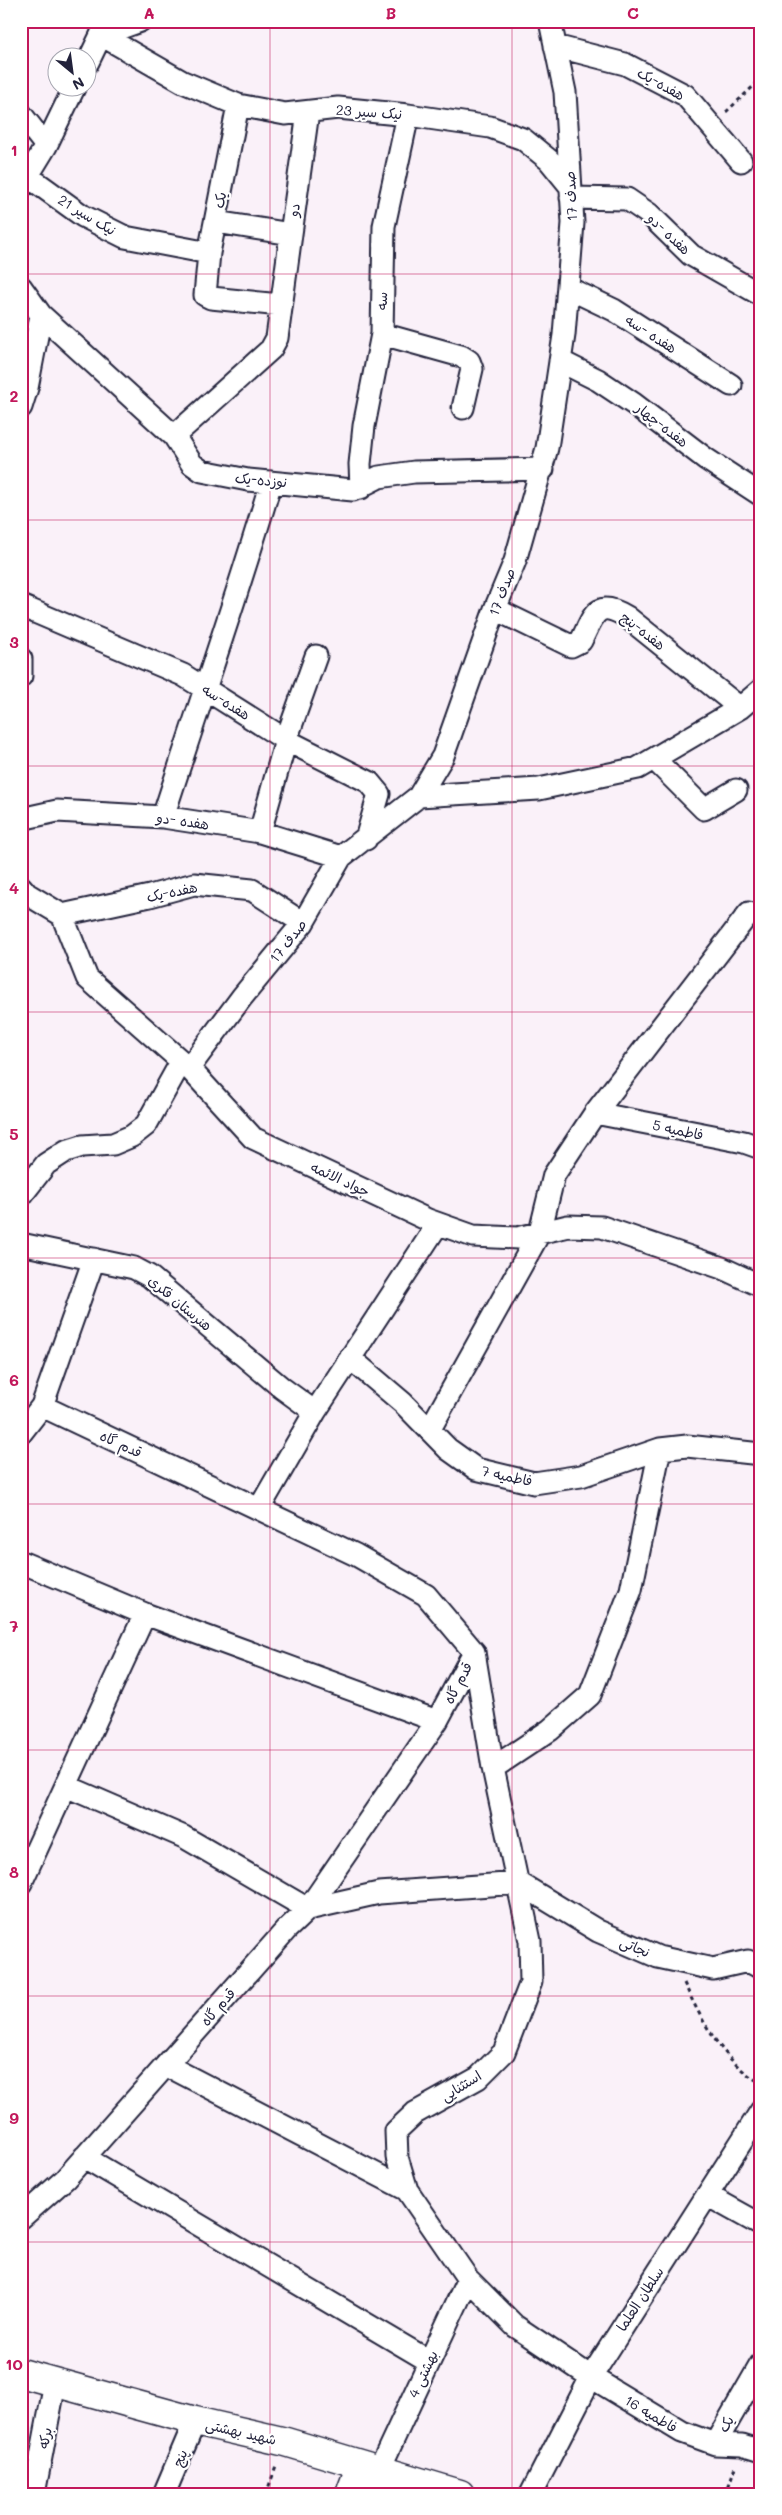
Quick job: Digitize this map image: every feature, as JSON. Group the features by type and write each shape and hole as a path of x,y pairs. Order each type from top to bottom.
{"street":[{"path":"94,48 103,28 140,21"},
{"name":"صدف 17","path":"21,1196 46,1164 66,1152 82,1146 113,1144 132,1136 146,1125 185,1065 304,923 341,857 419,796 443,756 514,561 543,469 560,361 573,223 564,92 550,21"},
{"name":"نیک سیر 23","path":"103,28 183,82 238,105 285,114 338,108 408,115 490,127 523,140 549,160 571,192"},
{"name":"هفده-یک","path":"555,46 625,64 685,95 741,161"},
{"path":"25,182 46,146 69,98"},
{"name":"یک","path":"238,105 209,253 205,295 211,298 280,305"},
{"name":"دو","path":"216,222 290,234 308,112"},
{"path":"21,114 46,146"},
{"name":"سه","path":"361,488 364,426 382,334 384,226 408,115"},
{"name":"نیک سیر 21","path":"25,182 83,216 125,237 209,253"},
{"name":"هفده -دو","path":"571,192 626,199 649,214 691,255 761,295"},
{"path":"174,436 271,349 277,338 290,234"},
{"name":"نوزده-یک","path":"21,287 40,315 174,436 192,464 202,471 248,480 353,490 361,488 379,477 414,472 543,469"},
{"name":"هفده -سه","path":"568,288 614,310 731,385"},
{"path":"21,407 27,388 40,315"},
{"path":"382,334 461,356 469,361 472,369 463,408"},
{"name":"هفده-چهار","path":"560,361 598,380 634,404 706,459 761,495"},
{"path":"163,816 204,688 243,580 271,482"},
{"name":"هفده-سه","path":"21,606 183,676 286,740 375,787 379,794 366,839"},
{"name":"هفده-پنج","path":"495,610 571,646 581,642 595,614 602,609 613,608 627,617 740,708"},
{"path":"260,832 286,740 316,656"},
{"path":"21,659 21,676"},
{"path":"419,796 539,789 638,768 740,708 761,690"},
{"path":"654,758 704,809 736,790"},
{"name":"هفده -دو","path":"21,819 57,811 163,816 260,832 341,857"},
{"name":"هفده-یک","path":"62,915 150,896 194,884 252,890 304,923"},
{"path":"21,887 27,894 62,915"},
{"path":"430,1429 540,1232 554,1175 594,1113 750,913"},
{"name":"جواد الائمه","path":"62,915 87,978 185,1065 253,1138 438,1224 474,1236 498,1239 518,1238 568,1226 602,1227 722,1268 761,1286"},
{"name":"فاطمیه 5","path":"594,1113 744,1142 761,1148"},
{"path":"258,1509 315,1412 438,1224"},
{"name":"هنرستان فکری","path":"21,1244 134,1268 149,1276 282,1388 315,1412"},
{"path":"21,1433 42,1406 94,1259"},
{"name":"فاطمیه 7","path":"350,1358 430,1429 448,1449 476,1469 534,1483 581,1476 660,1449 687,1446 761,1454"},
{"name":"قدم گاه","path":"21,2218 64,2179 286,1930 308,1909 437,1721 474,1652 426,1595 356,1555 42,1406"},
{"path":"493,1768 550,1730 590,1695 631,1590 660,1449"},
{"path":"21,1562 145,1614 437,1721"},
{"path":"21,1883 145,1614"},
{"name":"استثنایی","path":"474,1652 493,1768 530,1941 531,1982 504,2052 478,2078 415,2113 396,2131 397,2157 407,2190 468,2279 515,2326 591,2377"},
{"path":"66,1786 184,1837 308,1909 379,1893 519,1883"},
{"name":"نجاتی","path":"519,1883 598,1932 658,1957 713,1969 748,1962 761,1968"},
{"path":"166,2065 407,2190"},
{"name":"سلطان العلما","path":"531,2494 591,2377 761,2111"},
{"path":"84,2157 429,2360"},
{"path":"707,2195 761,2224"},
{"name":"بهشتی 4","path":"370,2476 468,2279"},
{"name":"یک","path":"752,2448 715,2444 761,2364"},
{"name":"شهید بهشتی","path":"21,2373 195,2421 286,2442 370,2476 460,2494"},
{"name":"فاطمیه 16","path":"591,2377 682,2432 715,2444"},
{"name":"برکه","path":"34,2494 55,2382"},
{"name":"پنج","path":"164,2494 195,2421"},
{"path":"350,2494 370,2476"}],"path":[{"path":"711,126 761,79"},
{"path":"672,1960 703,2023 743,2073 761,2083"},
{"path":"266,2494 286,2442"},
{"path":"726,2494 752,2448"}]}
